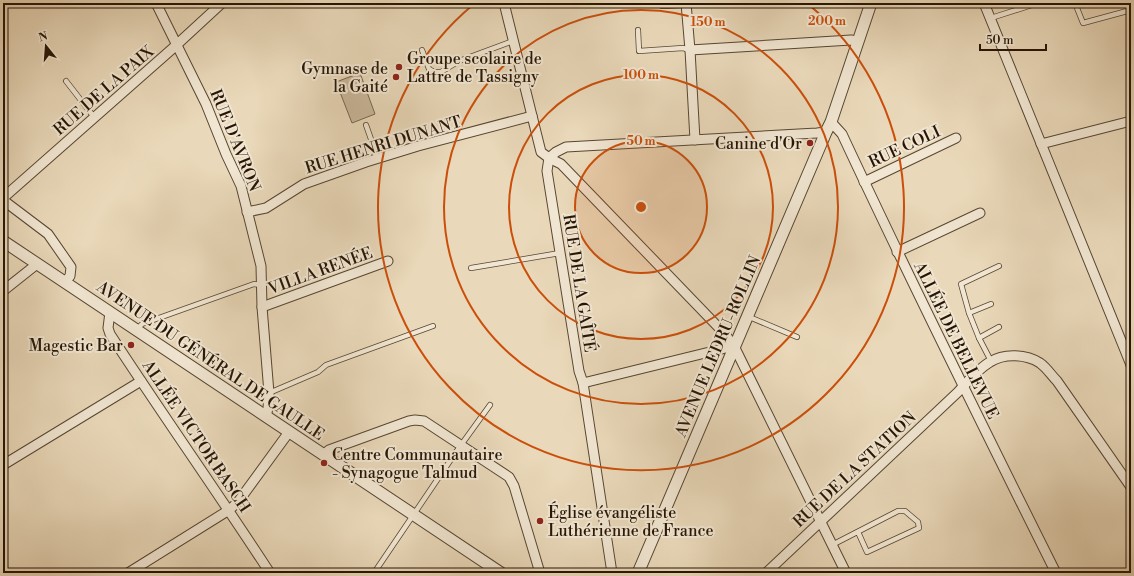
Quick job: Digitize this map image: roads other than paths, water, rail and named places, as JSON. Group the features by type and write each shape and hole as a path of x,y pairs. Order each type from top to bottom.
{"street":[{"name":"RUE D'AVRON","path":"156,3 177,45 210,102 226,154 241,186 261,266 262,307 268,393 268,408 266,417"},
{"name":"RUE DE LA PAIX","path":"3,199 177,45 222,3"},
{"path":"504,3 541,152 561,164 719,328 734,346 846,573"},
{"name":"AVENUE LEDRU-ROLLIN","path":"638,573 828,127 871,3"},
{"path":"984,3 1041,144 1128,349 1131,365"},
{"path":"686,4 695,140"},
{"path":"690,50 851,40 857,41"},
{"name":"RUE HENRI DUNANT","path":"247,212 266,208 304,184 378,159 418,146 532,116"},
{"path":"1041,144 1131,121"},
{"path":"550,158 556,152 566,147 817,133 828,127"},
{"name":"ALLÉE DE BELLEVUE","path":"828,127 842,134 897,252 1056,573"},
{"name":"RUE COLI","path":"864,182 956,138"},
{"name":"RUE DE LA GAÎTÉ","path":"550,158 547,171 579,371 583,383 612,573"},
{"path":"3,199 48,234 71,267 70,276 65,282"},
{"path":"897,252 980,213"},
{"name":"AVENUE DU GÉNÉRAL DE GAULLE","path":"3,241 501,573"},
{"name":"VILLA RENÉE","path":"262,307 388,261"},
{"path":"3,291 37,264"},
{"name":"ALLÉE VICTOR BASCH","path":"110,312 108,328 110,334 270,573"},
{"path":"583,383 734,346"},
{"path":"991,361 1005,356 1017,356 1029,358 1047,368 1131,487"},
{"name":"RUE DE LA STATION","path":"766,573 963,387 981,368 991,361"},
{"path":"3,465 141,381"},
{"path":"323,455 329,450 409,421 424,421 509,477 514,486 540,573"},
{"path":"128,573 229,510 238,502 289,432"}],"lane":[{"path":"991,18 1038,3"},
{"path":"1075,3 1083,23 1131,10"},
{"path":"662,6 686,4"},
{"path":"638,30 639,51 683,48 690,50"},
{"path":"422,50 430,69 434,72 441,72 459,61 513,41"},
{"path":"66,81 94,118"},
{"path":"366,125 378,159"},
{"path":"471,268 560,253"},
{"path":"991,361 979,338 969,313 961,284 999,266"},
{"path":"136,330 142,324 254,284 261,285"},
{"path":"969,313 991,304"},
{"path":"747,316 798,337"},
{"path":"268,393 318,372 326,365 433,326"},
{"path":"979,338 999,327"},
{"path":"374,573 490,405"},
{"path":"832,545 898,511 905,510 918,522 919,528 868,552 858,532"}],"place":[{"name":"Groupe scolaire de Lattre de Tassigny","path":"399,67"},
{"name":"Gymnase de la Gaité","path":"396,77"},
{"name":"Canine d'Or","path":"810,143"},
{"name":"Magestic Bar","path":"131,345"},
{"name":"Centre Communautaire - Synagogue Talmud","path":"324,463"},
{"name":"Église évangéliste Luthérienne de France","path":"540,521"}]}
